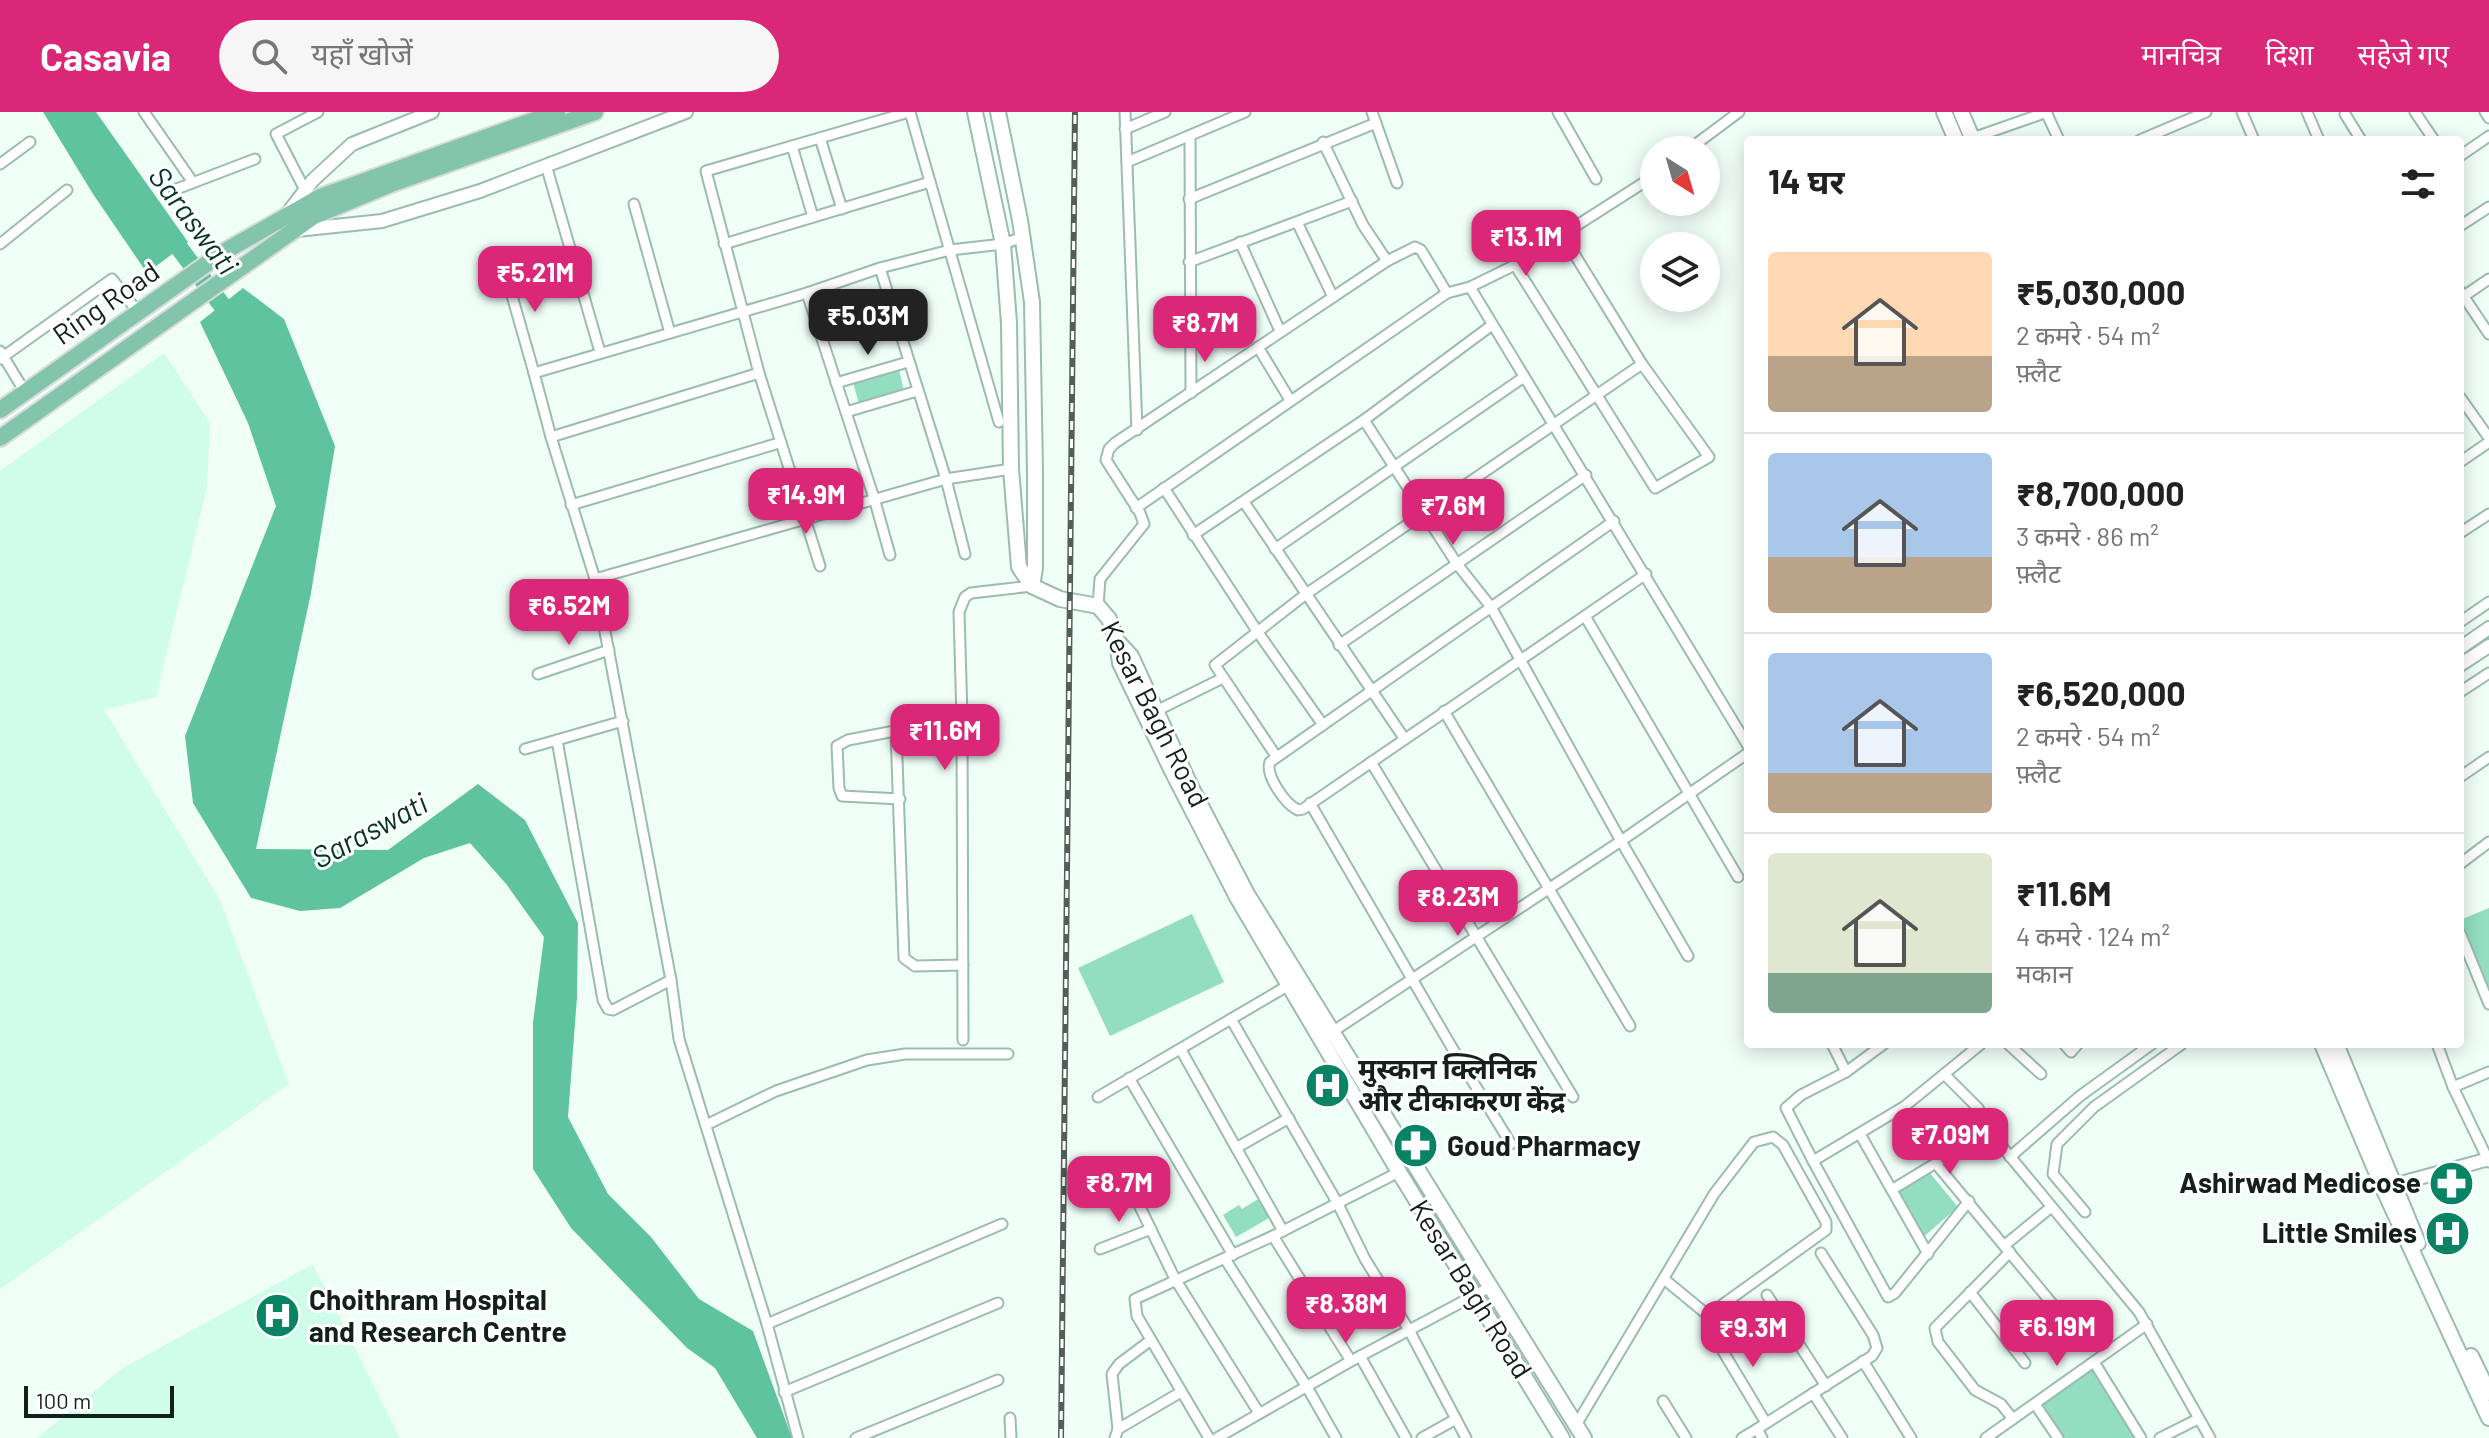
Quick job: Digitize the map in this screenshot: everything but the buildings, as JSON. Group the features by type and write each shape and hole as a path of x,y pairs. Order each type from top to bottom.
{"highway":[{"name":"Ring Road","path":"0,410 222,253 287,214 320,197 557,112"},
{"name":"Ring Road","path":"0,438 314,216 391,184 587,115"}],"main road":[{"path":"975,112 1003,244 1009,323 1011,469 1019,567 1032,586"},
{"path":"998,112 1023,237 1032,302 1035,568 1032,586"},
{"path":"1944,112 1954,136"},
{"path":"1961,112 1970,136"},
{"name":"Kesar Bagh Road","path":"1032,586 1060,599 1098,606 1109,619 1117,641 1131,656 1191,787 1312,1012"},
{"path":"1117,641 1120,663 1238,899 1289,985 1312,1012 1326,1036"},
{"name":"Kesar Bagh Road","path":"1326,1036 1399,1172 1562,1438"},
{"name":"Kesar Bagh Road","path":"1326,1036 1492,1286 1580,1432"},
{"path":"2324,1048 2489,1393"},
{"path":"2338,1048 2389,1185 2489,1418"}],"street":[{"path":"144,112 192,181"},
{"path":"305,190 276,134 318,112"},
{"path":"432,112 352,144 305,190 287,214 297,230 382,221 480,191 686,112"},
{"path":"820,566 779,443 706,171 910,112 999,422"},
{"path":"1125,112 1137,430"},
{"path":"1125,129 1165,112"},
{"path":"1127,162 1245,112"},
{"path":"1372,112 1397,183"},
{"path":"1558,112 1596,179"},
{"path":"1706,136 1737,112"},
{"path":"1979,136 2046,112 2057,136"},
{"path":"2149,136 2206,112"},
{"path":"2242,112 2252,136"},
{"path":"2307,112 2317,136"},
{"path":"2415,112 2431,136"},
{"path":"2485,112 2489,118"},
{"path":"2345,114 2359,136"},
{"path":"1189,199 1376,123"},
{"path":"1190,136 1191,393"},
{"path":"2464,153 2489,136"},
{"path":"820,138 842,209"},
{"path":"0,164 30,142"},
{"path":"1323,142 1369,236 1387,261"},
{"path":"792,146 813,217"},
{"path":"174,190 255,159"},
{"path":"546,165 600,352"},
{"path":"724,244 930,182"},
{"path":"1136,508 1447,293 1470,287 1515,265 1640,185"},
{"path":"0,244 67,190"},
{"path":"1189,262 1352,201"},
{"path":"634,204 670,333"},
{"path":"2464,223 2489,207"},
{"path":"1297,222 1333,297"},
{"path":"1515,265 1655,488 1709,457 1642,364 1562,234"},
{"path":"534,373 807,293 880,268 950,250 1003,244 1023,237"},
{"path":"1240,242 1280,331"},
{"path":"1098,606 1100,579 1143,528 1144,520 1106,460 1109,449 1387,261 1417,248 1447,293"},
{"path":"503,264 551,437 595,579 671,980 679,1039 767,1324 798,1438"},
{"path":"880,268 946,479 965,554"},
{"path":"25,392 1,356 112,279 138,312"},
{"path":"2464,293 2489,279"},
{"path":"1470,287 1744,739"},
{"path":"807,293 890,555"},
{"path":"2464,297 2489,334"},
{"path":"1193,535 1364,420 1492,325"},
{"path":"1258,347 1290,400"},
{"path":"836,383 908,362"},
{"path":"1276,756 1215,665 1306,594 1642,364"},
{"path":"551,437 759,373"},
{"path":"1275,549 1524,377"},
{"path":"846,412 917,391"},
{"path":"2464,403 2489,440 2464,459"},
{"path":"1364,420 1457,564 1491,607 1688,956"},
{"path":"571,505 779,443"},
{"path":"595,579 874,498 946,479 1011,469"},
{"path":"1339,645 1586,475"},
{"path":"1164,488 1257,631 1323,725"},
{"path":"1244,502 1404,738"},
{"path":"2464,530 2489,514"},
{"path":"1614,521 1276,756 1268,769 1289,806 1298,810 1310,803 1646,574"},
{"path":"963,1040 960,605 971,593 1032,586"},
{"path":"538,611 598,593"},
{"path":"2464,619 2489,602"},
{"path":"1585,616 1738,877"},
{"path":"2464,645 2489,628"},
{"path":"2464,662 2489,646"},
{"path":"538,674 609,650"},
{"path":"2464,689 2489,673"},
{"path":"1156,711 1223,678"},
{"path":"1444,711 1630,1026"},
{"path":"900,799 845,797 839,788 837,746 841,742 962,718"},
{"path":"525,749 623,721"},
{"path":"896,731 904,958 915,966 963,965"},
{"path":"557,740 606,1005 608,1009 620,1007 671,980"},
{"path":"1326,1036 1744,756"},
{"path":"2464,774 2489,757"},
{"path":"1371,762 1573,1097"},
{"path":"1310,803 1511,1144"},
{"path":"2464,861 2489,842"},
{"path":"2464,943 2489,1004"},
{"path":"1098,1097 1289,985"},
{"path":"1231,1019 1338,1204 1365,1259 1409,1330 1466,1438"},
{"path":"1834,1048 1846,1072"},
{"path":"1879,1048 1846,1072 1801,1095 1786,1108 1886,1296 1895,1293 1969,1201"},
{"path":"1813,1161 1905,1106 1976,1048"},
{"path":"2012,1048 2041,1074"},
{"path":"2010,1157 2080,1096 2146,1048"},
{"path":"2085,1212 2053,1174 2057,1144 2094,1107 2176,1048"},
{"path":"2389,1185 2489,1160 2453,1087 2438,1048"},
{"path":"1181,1050 1236,1148 1278,1234 1406,1438"},
{"path":"706,1125 776,1091 867,1060 905,1054 1008,1054"},
{"path":"2453,1087 2489,1072"},
{"path":"1945,1075 1978,1108 1989,1131 2050,1208 2124,1292 2147,1324 2210,1438"},
{"path":"1129,1078 1229,1257 1336,1438"},
{"path":"1236,1148 1289,1118"},
{"path":"1893,1189 1989,1131"},
{"path":"1860,1134 1928,1254"},
{"path":"1580,1432 1589,1403 1714,1194 1754,1142 1768,1137 1779,1140 1826,1222 1826,1230 1715,1310 1704,1312 1664,1279"},
{"path":"1937,1165 2074,1330"},
{"path":"1209,1438 1134,1311 1135,1299 1278,1234 1399,1172"},
{"path":"1124,1174 1175,1279 1259,1413"},
{"path":"2013,1419 2001,1404 1975,1390 1938,1342 1935,1328 2008,1248 2050,1208"},
{"path":"767,1324 1002,1224"},
{"path":"1100,1249 1151,1229"},
{"path":"1742,1438 1760,1433 1766,1423 1872,1356 1877,1342 1821,1253"},
{"path":"1217,1438 1492,1286"},
{"path":"1970,1292 2025,1363"},
{"path":"1767,1295 1826,1386"},
{"path":"784,1392 998,1303"},
{"path":"1990,1437 2147,1324"},
{"path":"1712,1333 1766,1423"},
{"path":"1151,1340 1119,1364 1112,1374 1116,1434 1181,1392"},
{"path":"1863,1361 1911,1438"},
{"path":"2094,1362 2141,1438"},
{"path":"856,1438 998,1380"},
{"path":"1813,1393 1842,1438"},
{"path":"1663,1401 1686,1438"},
{"path":"1568,1412 1589,1403"},
{"path":"2035,1404 2058,1438"},
{"path":"1010,1418 1011,1438"},
{"path":"1422,1438 1456,1419"},
{"path":"2160,1438 2198,1419"}],"shaded area":[{"path":"43,112 96,112 188,242 147,273 93,194"},
{"path":"243,288 284,319 335,446 311,593 256,849 388,850 478,784 525,820 578,923 577,997 568,1117 608,1194 651,1237 699,1299 753,1331 792,1438 757,1438 715,1368 687,1348 571,1228 533,1169 533,1023 544,937 507,885 470,843 424,858 340,908 300,911 251,898 193,803 185,736 276,506 248,423 200,322"},
{"path":"164,353 210,423 207,487 156,697 104,710 220,900 289,1084 0,1289 0,471"},
{"path":"899,370 904,391 859,404 853,382"},
{"path":"2489,908 2489,995 2464,936 2464,918"},
{"path":"1192,914 1224,982 1110,1036 1078,968"},
{"path":"1929,1172 1958,1207 1921,1239 1899,1191"},
{"path":"1263,1196 1274,1215 1236,1237 1223,1215 1239,1205 1242,1209"},
{"name":"Choithram Hospital and Research Centre","path":"313,1264 400,1438 37,1438 123,1368"},
{"path":"2096,1367 2136,1438 2064,1438 2042,1403"}],"waterway":[{"name":"Saraswati","path":"165,229 236,324"}],"railway":[{"path":"1061,1438 1075,112"}],"place":[{"name":"मुस्कान क्लिनिक और टीकाकरण केंद्र","path":"1327,1085"},
{"name":"Goud Pharmacy","path":"1416,1146"},
{"name":"Ashirwad Medicose","path":"2452,1183"},
{"name":"Little Smiles","path":"2448,1233"},
{"name":"Choithram Hospital and Research Centre","path":"278,1316"}]}
